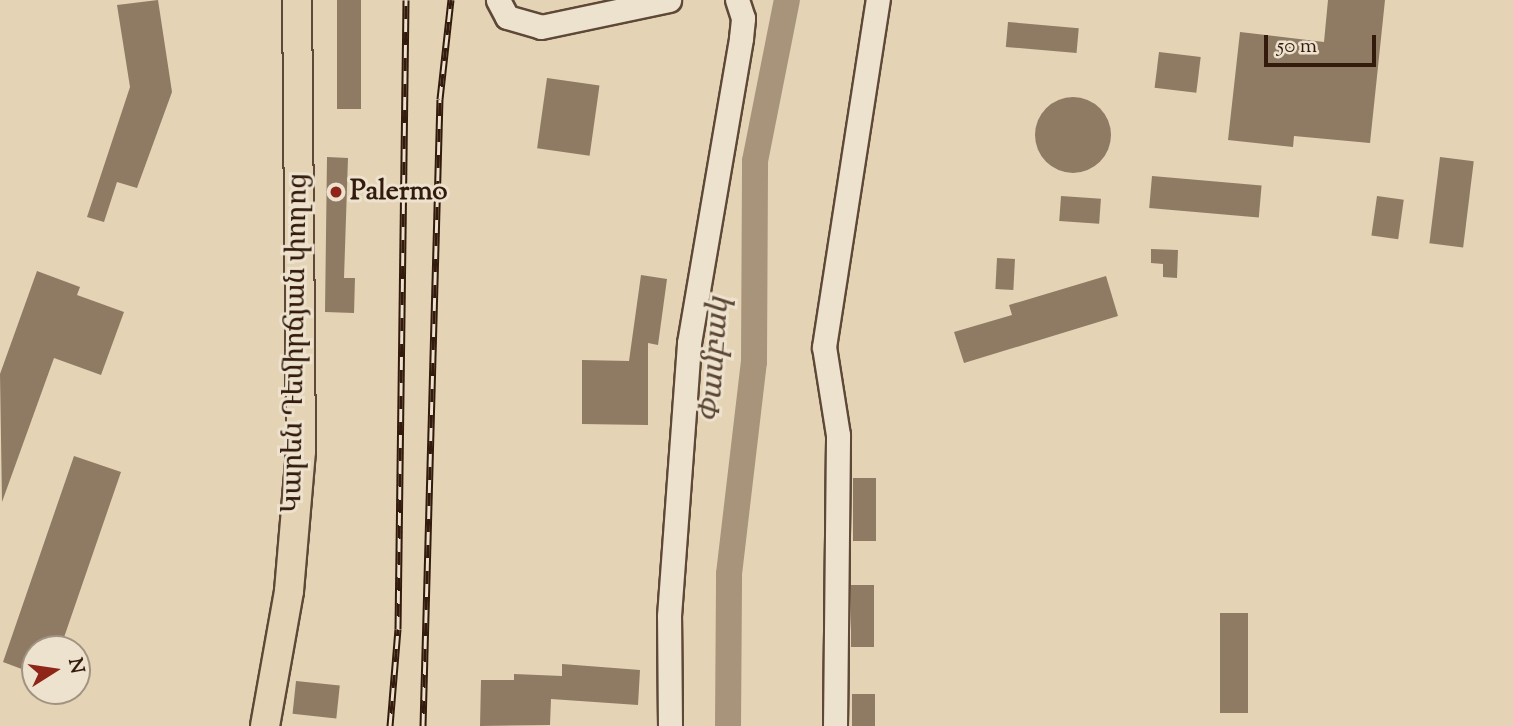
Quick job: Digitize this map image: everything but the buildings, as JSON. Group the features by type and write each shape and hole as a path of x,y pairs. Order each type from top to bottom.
{"main road":[{"name":"Կարեն Դեմիրճյան փողոց","path":"265,726 289,591 301,450 297,0"}],"street":[{"path":"498,0 507,16 541,27 669,0"},
{"path":"835,726 838,435 824,347 878,0"},
{"path":"670,726 669,616 689,343 741,38 740,2"}],"waterway":[{"name":"Փամբակ","path":"728,726 729,574 754,362 755,161 787,0"}],"railway":[{"path":"390,726 398,629 406,0"},
{"path":"423,726 440,99 451,0"}],"place":[{"name":"Palermo","path":"336,192"}]}
